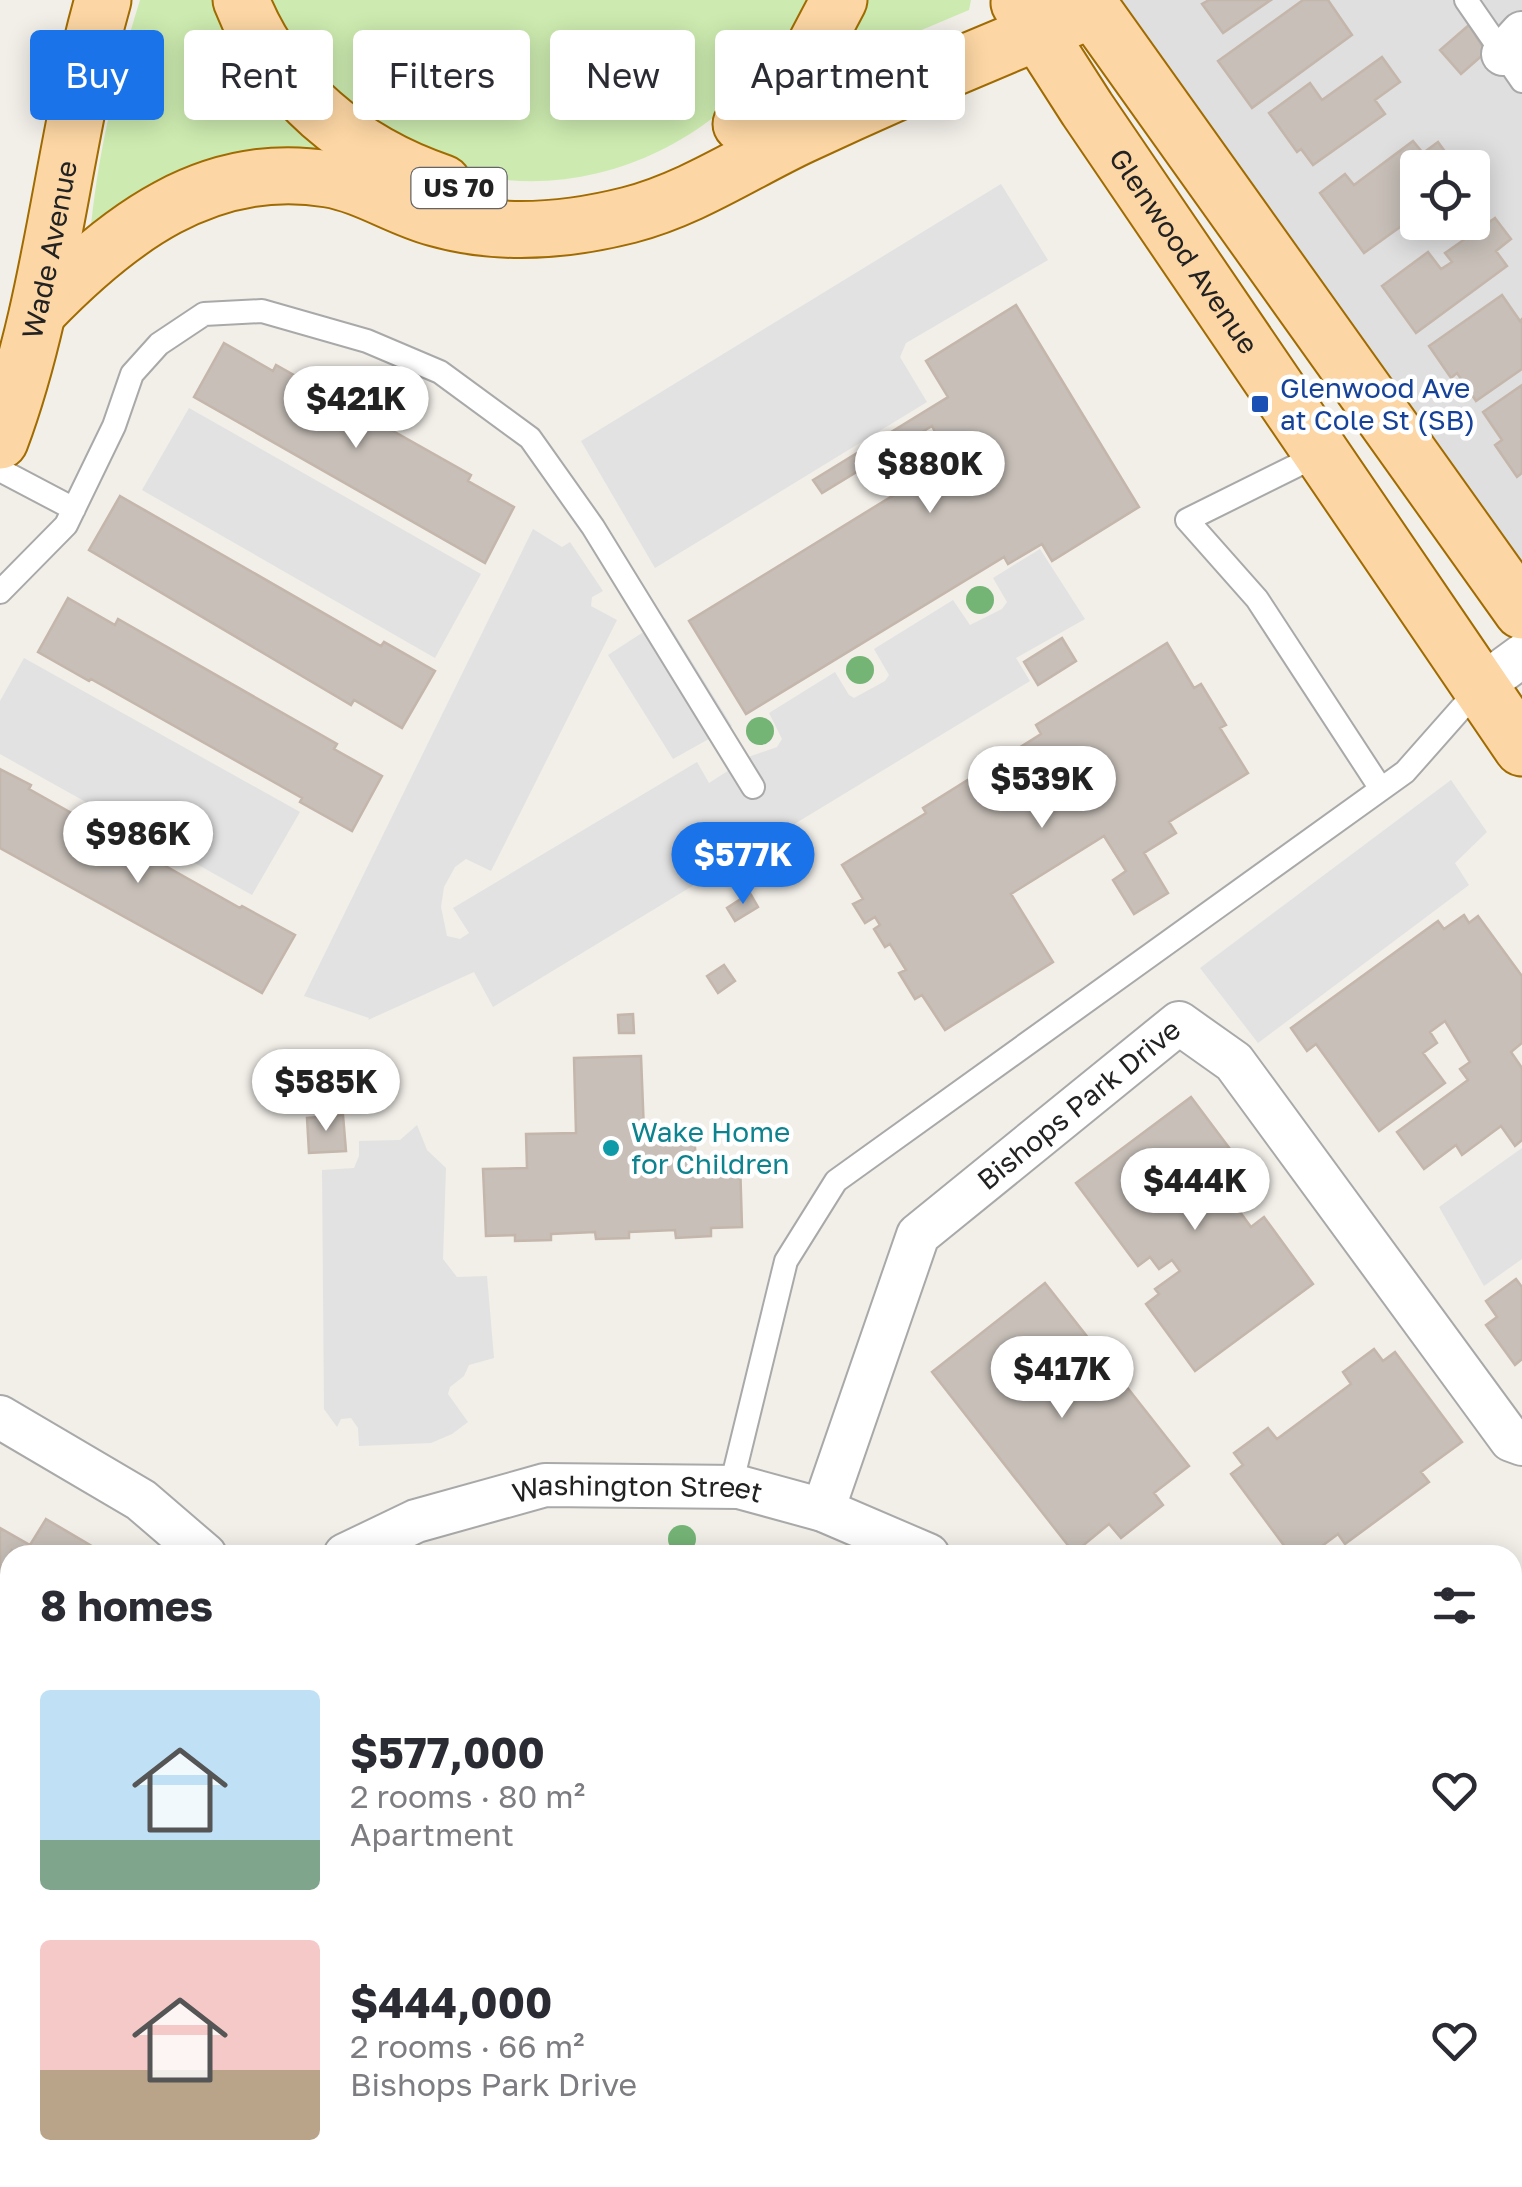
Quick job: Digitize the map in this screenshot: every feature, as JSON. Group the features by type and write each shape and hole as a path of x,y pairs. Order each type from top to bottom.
{"main road":[{"name":"Wade Avenue","path":"0,440 19,314 27,168 68,0"},
{"name":"Wade Avenue","path":"19,314 104,0"},
{"name":"US 70","path":"241,0 266,51 328,122 386,160 456,188 533,198 619,186 688,158 741,124 811,53 839,0"},
{"path":"741,124 1029,9 1097,3 1522,611"},
{"path":"19,314 118,236 158,211 215,188 268,176 308,177 356,187 434,218 482,229 535,230 588,224 664,204 799,136 1029,9"},
{"name":"Glenwood Avenue","path":"1029,9 1322,453 1502,671 1522,748"}],"street":[{"name":"Bishops Park Drive","path":"823,1510 918,1234 1179,1023 1234,1062 1512,1440 1522,1444"},
{"path":"0,1418 141,1500 193,1545"},
{"name":"Washington Street","path":"366,1545 416,1521 545,1484 731,1486 823,1510 905,1545"}],"lane":[{"path":"1466,0 1516,56"},
{"path":"0,592 66,525 114,426 132,374 160,344 204,314 262,311 367,341 440,372 530,438 594,527 753,787"},
{"path":"1322,453 1187,520 1257,598 1381,789"},
{"path":"0,470 74,509"},
{"path":"731,1486 786,1260 836,1181 1405,772 1502,671"}],"shaded area":[{"path":"1120,0 1522,0 1522,579"},
{"path":"1001,184 1048,260 906,343 900,357 927,402 655,568 581,441"},
{"path":"189,408 481,574 435,658 142,490"},
{"path":"533,529 562,547 570,542 603,591 592,597 591,606 617,620 491,871 466,859 455,867 444,887 441,907 447,936 460,939 469,933 453,908 697,762 709,783 751,756 777,747 782,739 769,713 835,672 854,698 885,681 889,675 874,649 953,600 970,625 1002,609 1007,602 993,578 1040,549 1085,619 1016,658 1030,681 493,1007 474,972 368,1020 304,996"},
{"path":"665,618 732,726 673,759 608,655"},
{"path":"24,658 300,812 252,895 0,754 0,701"},
{"path":"1451,780 1487,832 1455,863 1469,885 1258,1043 1200,968"},
{"path":"417,1125 427,1150 446,1168 443,1259 457,1277 487,1276 494,1358 469,1365 464,1376 450,1387 448,1394 468,1422 452,1434 431,1443 359,1446 358,1428 351,1418 341,1419 337,1427 324,1409 322,1170 354,1168 359,1141 400,1140"},
{"path":"1522,1148 1522,1259 1484,1286 1439,1207"}],"green space":[{"path":"140,0 221,0 247,30 184,30 184,120 323,120 365,169 90,237 108,120 164,120 164,30 131,30"},
{"path":"259,0 806,0 789,30 715,30 715,115 707,122 662,150 613,169 561,180 508,180 455,170 357,120 530,120 530,30 353,30 353,118 333,105 333,30 280,30"},
{"path":"867,0 971,0 969,10 922,30 854,30"}],"building":[{"path":"1209,0 1271,0 1223,33 1202,4"},
{"path":"1303,0 1328,0 1352,35 1252,108 1218,61"},
{"path":"1469,25 1486,52 1461,74 1440,50"},
{"path":"1382,57 1400,82 1375,100 1385,114 1313,165 1301,149 1297,152 1269,113 1310,83 1322,100"},
{"path":"1413,141 1420,150 1401,150"},
{"path":"1438,142 1444,150 1427,150"},
{"path":"1400,151 1400,227 1364,253 1320,193 1345,174 1354,185"},
{"path":"1495,218 1511,239 1496,251 1507,266 1416,333 1382,286 1428,252 1441,269 1452,262 1445,253 1464,240 1490,240 1490,222"},
{"path":"1502,295 1522,319 1522,369 1476,401 1457,373 1451,378 1429,346"},
{"path":"1016,305 1139,507 1052,561 1042,544 1008,564 1004,557 746,714 689,621 941,466 926,441 936,434 932,426 822,493 813,480 948,397 926,361"},
{"path":"224,343 273,371 276,365 471,475 468,481 514,507 485,563 194,397"},
{"path":"1522,385 1522,473 1517,477 1495,445 1502,440 1483,412"},
{"path":"120,496 381,646 384,642 435,671 402,728 354,700 351,705 89,550"},
{"path":"68,598 115,625 118,619 337,744 334,749 382,776 352,831 300,802 302,798 38,652"},
{"path":"1062,638 1076,661 1038,685 1024,662"},
{"path":"1167,643 1194,688 1201,684 1226,725 1220,728 1248,773 1169,822 1176,833 1144,853 1168,893 1134,914 1113,880 1126,871 1104,836 1011,894 1053,962 945,1030 922,995 915,999 899,973 906,970 890,944 885,947 874,929 880,925 875,917 865,923 853,904 863,899 842,865 926,813 923,808 1041,734 1036,725"},
{"path":"0,769 240,908 295,935 262,993 0,848"},
{"path":"750,893 758,907 735,921 727,908"},
{"path":"1464,915 1469,923 1478,916 1522,976 1522,1043 1511,1052 1522,1068 1522,1140 1515,1146 1501,1126 1462,1155 1456,1145 1424,1169 1397,1132 1468,1080 1460,1069 1470,1062 1445,1021 1430,1032 1437,1043 1423,1053 1445,1083 1379,1131 1316,1044 1307,1051 1291,1028 1438,921 1444,929"},
{"path":"724,965 735,981 718,993 707,976"},
{"path":"633,1014 634,1033 619,1033 618,1015"},
{"name":"Wake Home for Children","path":"641,1056 644,1132 694,1130 696,1163 740,1161 742,1227 711,1228 711,1236 676,1238 675,1230 629,1232 629,1238 596,1239 595,1232 551,1234 551,1240 515,1241 515,1235 486,1236 483,1169 527,1168 526,1134 576,1133 574,1058"},
{"path":"1191,1097 1254,1181 1244,1188 1251,1197 1237,1208 1251,1227 1264,1217 1313,1284 1195,1371 1146,1304 1159,1294 1155,1289 1180,1271 1172,1260 1159,1269 1150,1257 1138,1266 1076,1183"},
{"path":"343,1115 346,1151 309,1153 307,1118"},
{"path":"1516,1279 1522,1287 1522,1359 1515,1365 1486,1325 1497,1317 1486,1301"},
{"path":"1045,1283 1189,1466 1154,1493 1163,1505 1121,1538 1109,1524 1084,1545 1068,1545 932,1372"},
{"path":"1374,1349 1383,1361 1395,1352 1462,1442 1421,1472 1429,1482 1345,1544 1338,1534 1323,1545 1284,1545 1231,1474 1243,1465 1234,1453 1268,1428 1277,1439 1351,1384 1343,1372"},
{"path":"46,1519 90,1545 30,1545"},
{"path":"46,1519 90,1545 30,1545"},
{"path":"0,1528 30,1545 0,1545"},
{"path":"0,1528 30,1545 0,1545"}],"place":[{"name":"Glenwood Ave at Cole St (SB)","path":"1260,404"},
{"name":"Wake Home for Children","path":"611,1148"}]}
